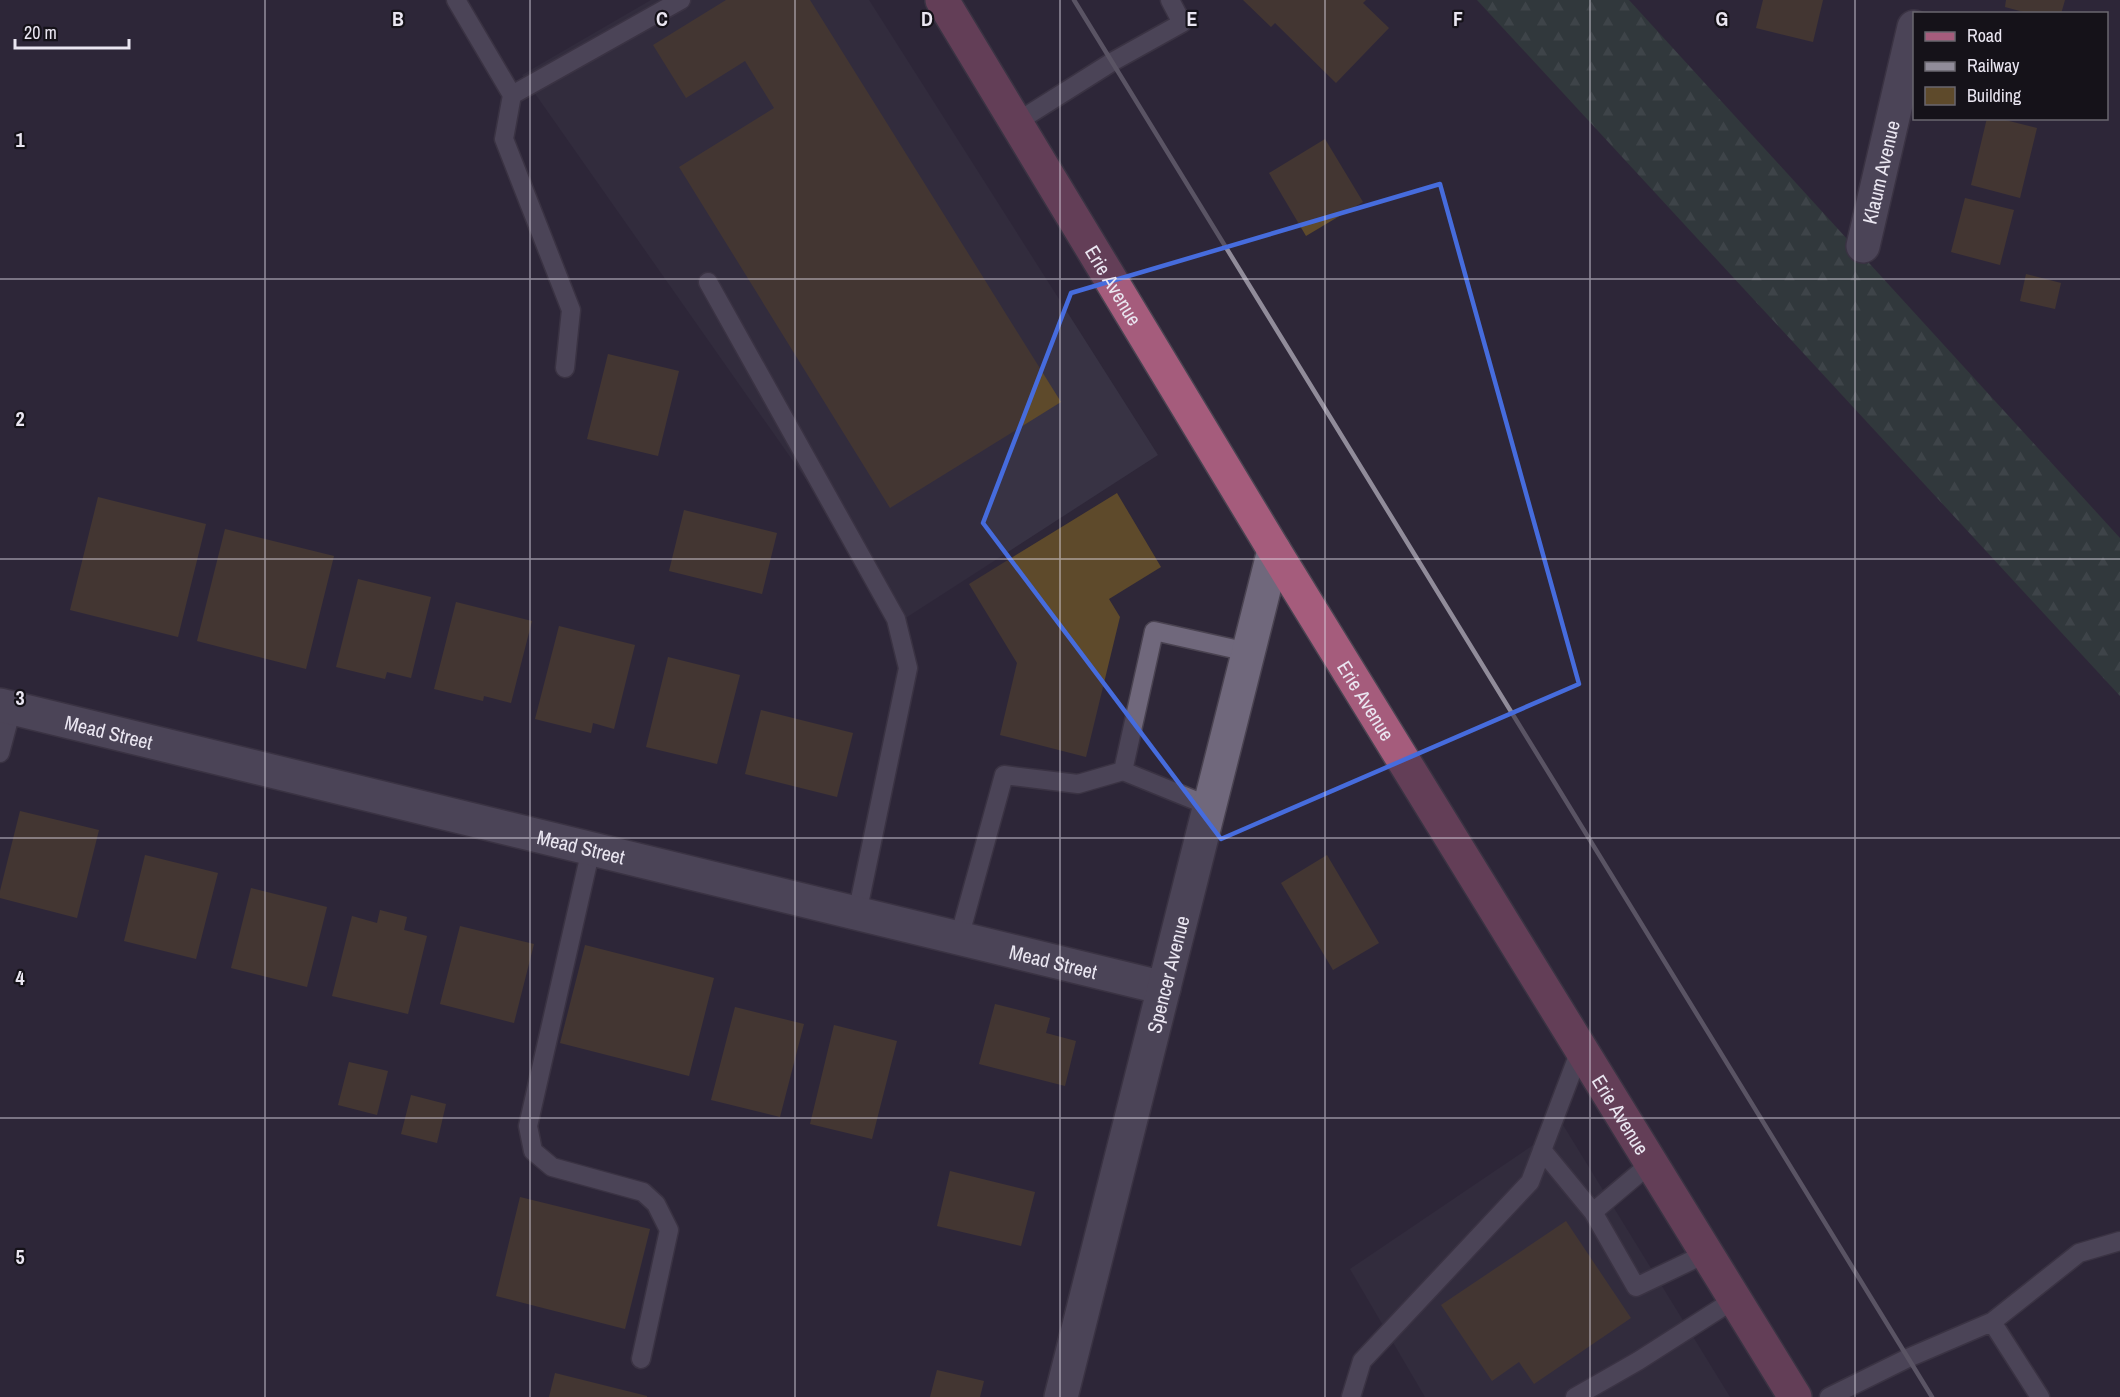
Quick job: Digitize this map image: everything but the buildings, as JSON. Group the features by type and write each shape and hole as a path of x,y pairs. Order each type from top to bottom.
{"main road":[{"name":"Erie Avenue","path":"942,0 1274,550 1795,1397"}],"street":[{"name":"Klaum Avenue","path":"1863,246 1913,31"},
{"name":"Spencer Avenue","path":"1061,1397 1274,550"},
{"name":"Mead Street","path":"6,706 1164,988"}],"lane":[{"path":"456,0 512,95 504,139 571,310 565,368"},
{"path":"512,95 681,0"},
{"path":"1017,122 1112,62 1182,23 1170,0"},
{"path":"708,282 896,619 908,668 857,914"},
{"path":"1123,771 1154,631 1248,652"},
{"path":"0,753 6,706"},
{"path":"958,938 1004,775 1078,784 1123,771 1209,806"},
{"path":"591,849 528,1126 533,1151 552,1167 643,1192 656,1204 669,1230 641,1359"},
{"path":"1351,1397 1362,1361 1530,1182 1581,1048"},
{"path":"1542,1150 1593,1212 1636,1287 1707,1253"},
{"path":"1593,1212 1652,1163"},
{"path":"1829,1397 1908,1358 1994,1321 2079,1253 2120,1241"},
{"path":"1575,1397 1638,1361 1735,1299"},
{"path":"1994,1321 1992,1322 2040,1397"}],"highlighted area":[{"path":"1440,184 1579,684 1221,839 983,523 1071,293"}],"shaded area":[{"path":"651,0 869,0 1158,455 904,619 522,75"},
{"path":"1563,1125 1730,1397 1425,1397 1350,1269"}],"green space":[{"path":"1477,0 1629,0 2120,538 2120,696"}],"railway":[{"path":"1074,0 1932,1397"}]}
